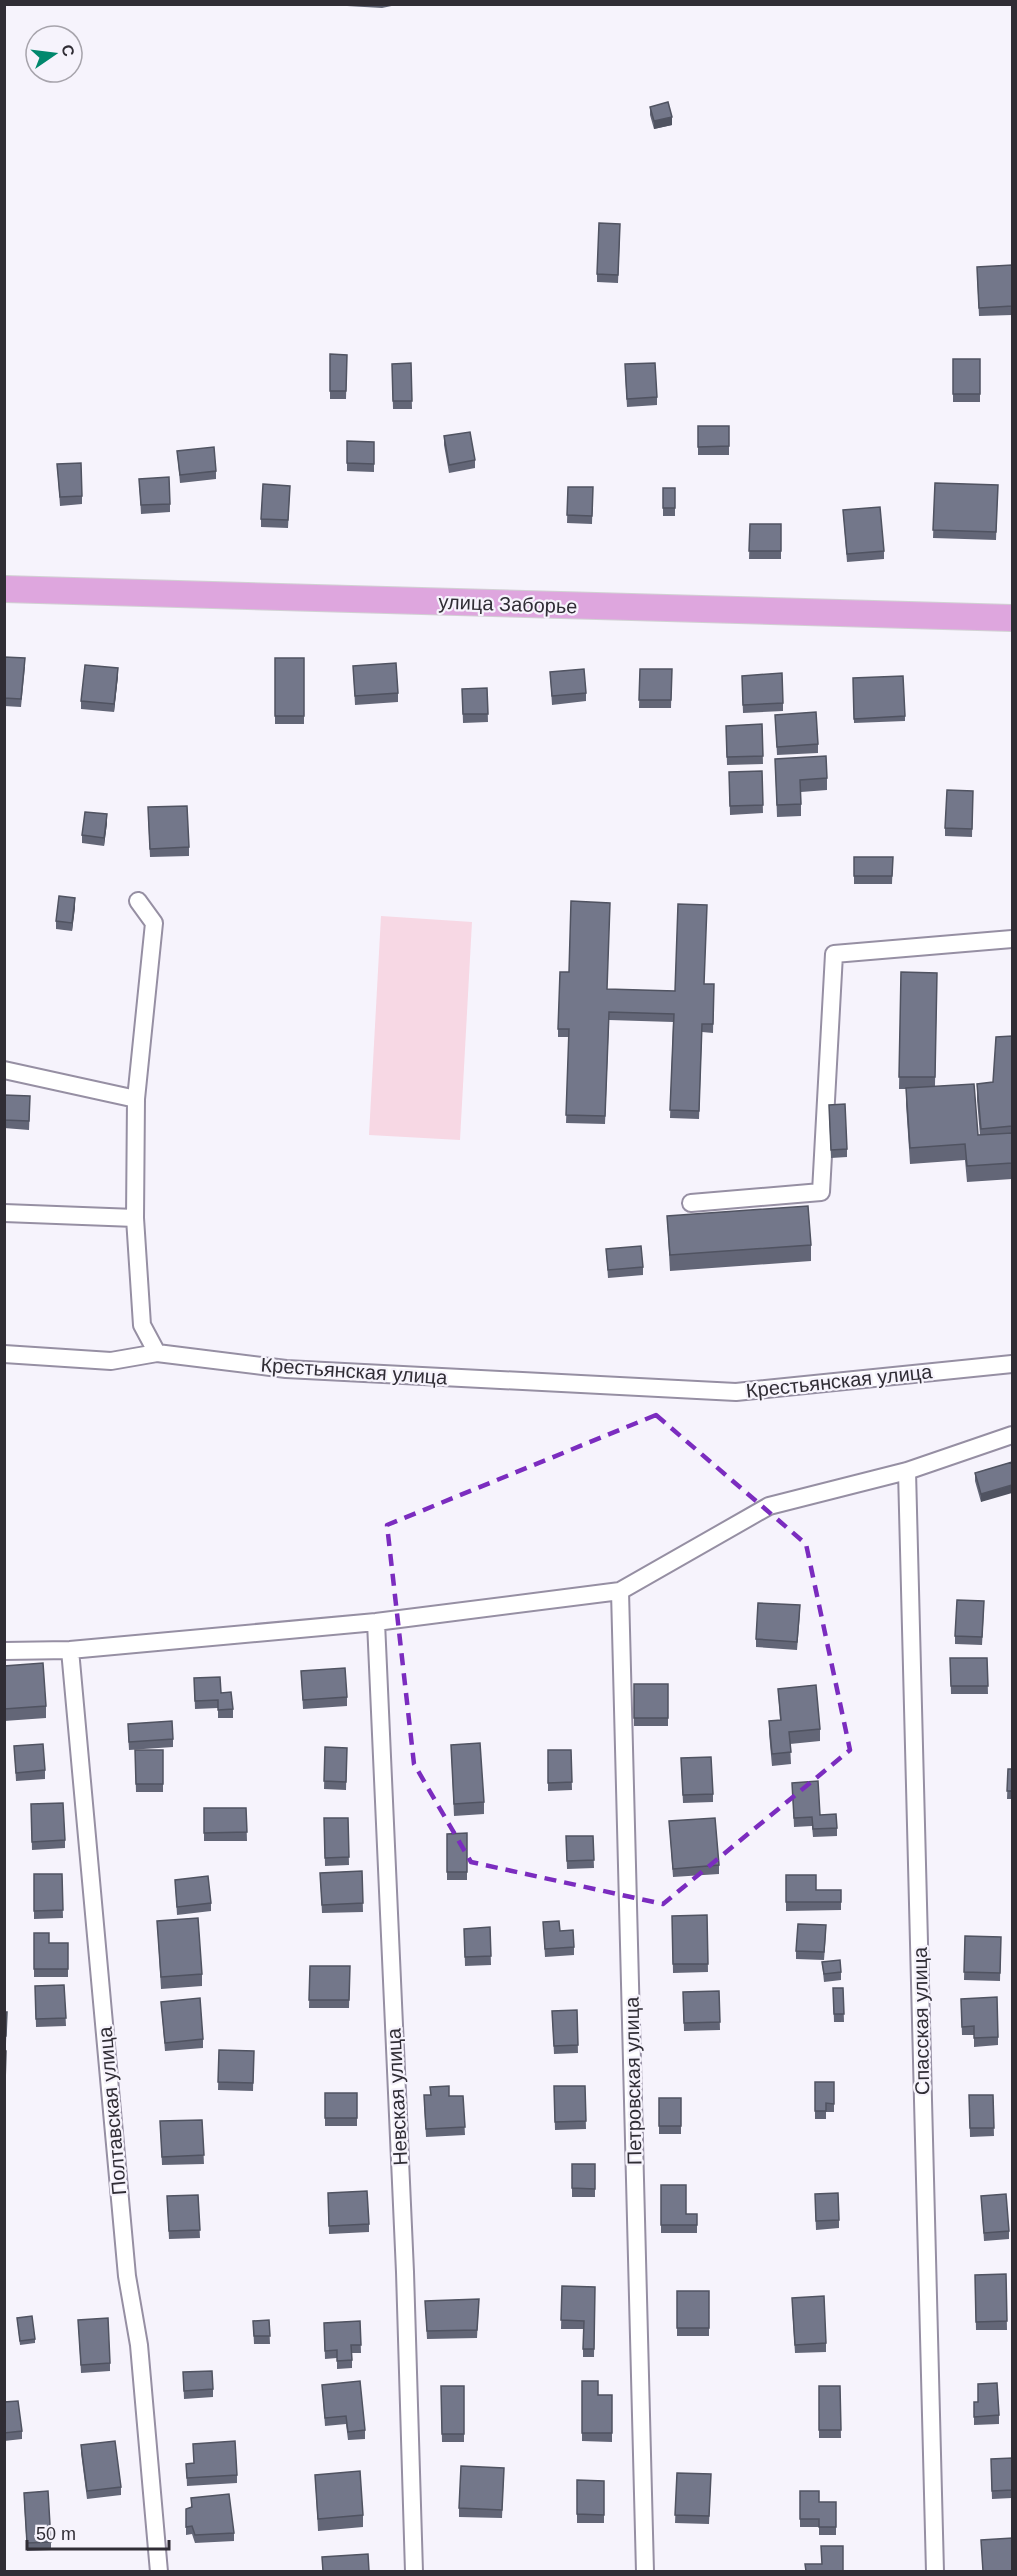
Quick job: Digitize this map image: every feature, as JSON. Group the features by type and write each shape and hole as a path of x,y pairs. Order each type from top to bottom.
{"main road":[{"name":"улица Заборье","path":"4,590 1012,618"}],"street":[{"path":"138,901 154,923 136,1099 135,1218 142,1325 157,1353"},
{"path":"691,1203 821,1192 834,954 1012,939"},
{"path":"4,1070 136,1099"},
{"path":"4,1213 135,1218"},
{"name":"Крестьянская улица","path":"4,1354 111,1361 157,1353 286,1369 736,1392 1012,1364"},
{"path":"4,1651 69,1650 376,1622 620,1591 769,1506 907,1471 1012,1436"},
{"name":"Спасская улица","path":"907,1471 935,2571"},
{"name":"Петровская улица","path":"620,1591 645,2571"},
{"name":"Невская улица","path":"376,1622 405,2272 414,2571"},
{"name":"Полтавская улица","path":"69,1650 127,2276 139,2345 159,2571"}],"highlighted area":[{"path":"656,1415 806,1544 850,1750 663,1904 471,1862 414,1764 387,1525"}],"shaded area":[{"path":"381,916 472,922 460,1140 369,1135"}],"building":[{"path":"668,102 672,117 654,121 650,107"},
{"path":"599,223 620,224 618,275 597,274"},
{"path":"1012,265 1012,306 979,308 977,267"},
{"path":"330,354 347,355 346,391 330,391"},
{"path":"953,359 980,359 980,394 953,394"},
{"path":"411,363 412,401 393,401 392,364"},
{"path":"655,363 657,397 627,399 625,364"},
{"path":"698,426 729,426 729,446 698,447"},
{"path":"470,432 475,460 449,465 444,436"},
{"path":"347,441 374,442 374,464 347,463"},
{"path":"214,447 216,471 180,475 177,451"},
{"path":"81,463 82,496 60,497 57,464"},
{"path":"169,477 170,504 141,505 139,479"},
{"path":"935,483 998,485 996,532 933,530"},
{"path":"263,484 290,486 288,520 261,519"},
{"path":"568,487 593,487 592,516 567,515"},
{"path":"663,488 675,488 675,508 663,508"},
{"path":"880,507 884,551 847,554 843,510"},
{"path":"750,524 781,524 781,551 749,551"},
{"path":"4,657 25,658 21,699 4,698"},
{"path":"275,658 304,658 304,716 275,716"},
{"path":"396,663 398,693 355,696 353,666"},
{"path":"85,665 118,668 114,704 81,701"},
{"path":"584,669 586,693 552,696 550,672"},
{"path":"640,669 672,669 671,700 639,700"},
{"path":"782,673 783,703 743,705 742,676"},
{"path":"903,676 905,716 854,719 853,678"},
{"path":"487,688 488,714 463,714 462,689"},
{"path":"816,712 818,744 777,747 775,715"},
{"path":"762,724 763,756 727,757 726,726"},
{"path":"826,756 827,778 800,780 801,804 777,805 775,759"},
{"path":"762,771 763,805 730,806 729,772"},
{"path":"947,790 973,791 972,829 945,828"},
{"path":"187,806 189,847 150,849 148,807"},
{"path":"85,812 107,814 104,838 82,835"},
{"path":"854,857 893,857 892,876 854,876"},
{"path":"59,896 75,898 72,923 56,921"},
{"path":"571,901 610,903 607,989 675,991 678,904 707,905 704,984 714,984 713,1024 702,1024 699,1111 670,1110 674,1014 609,1012 605,1116 566,1115 569,1029 558,1029 560,972 569,972"},
{"path":"901,972 937,973 935,1077 899,1077"},
{"path":"1012,1036 1012,1126 981,1129 977,1084 993,1082 996,1037"},
{"path":"974,1084 978,1135 1012,1133 1012,1163 967,1166 965,1144 910,1148 906,1088"},
{"path":"4,1095 30,1096 29,1121 4,1120"},
{"path":"845,1104 847,1149 831,1150 829,1105"},
{"path":"808,1206 811,1245 670,1255 667,1216"},
{"path":"641,1246 643,1267 608,1270 606,1249"},
{"path":"1012,1462 1012,1485 981,1494 975,1473"},
{"path":"957,1600 984,1601 982,1637 955,1636"},
{"path":"758,1603 800,1605 797,1642 756,1639"},
{"path":"950,1658 987,1658 988,1686 951,1686"},
{"path":"43,1663 46,1706 4,1709 4,1666"},
{"path":"345,1668 347,1697 303,1700 301,1671"},
{"path":"220,1677 221,1693 231,1692 233,1709 218,1710 218,1700 195,1701 194,1678"},
{"path":"634,1684 668,1684 668,1718 634,1718"},
{"path":"816,1685 820,1729 789,1732 791,1752 772,1754 769,1721 781,1720 778,1689"},
{"path":"172,1721 173,1739 129,1742 128,1724"},
{"path":"480,1743 484,1802 454,1804 451,1745"},
{"path":"43,1744 45,1770 16,1773 14,1746"},
{"path":"325,1747 347,1748 346,1782 324,1781"},
{"path":"135,1750 163,1750 163,1784 136,1784"},
{"path":"548,1750 571,1750 572,1782 548,1783"},
{"path":"711,1757 713,1794 683,1795 681,1758"},
{"path":"1008,1769 1012,1769 1012,1791 1007,1791"},
{"path":"818,1781 820,1815 836,1814 837,1828 813,1829 812,1817 794,1818 792,1783"},
{"path":"63,1803 65,1840 32,1842 31,1804"},
{"path":"204,1808 246,1808 247,1832 204,1833"},
{"path":"324,1818 348,1818 349,1857 325,1858"},
{"path":"715,1818 719,1865 673,1869 669,1821"},
{"path":"467,1833 467,1872 447,1872 447,1834"},
{"path":"566,1836 593,1836 594,1860 567,1861"},
{"path":"362,1871 363,1903 322,1905 320,1873"},
{"path":"34,1874 62,1874 63,1910 34,1911"},
{"path":"786,1875 816,1875 816,1890 841,1890 841,1902 786,1902"},
{"path":"208,1876 211,1903 177,1907 175,1880"},
{"path":"707,1915 708,1964 673,1964 672,1916"},
{"path":"198,1918 202,1974 161,1977 157,1921"},
{"path":"559,1921 560,1931 573,1930 574,1947 545,1949 543,1922"},
{"path":"798,1924 826,1925 824,1952 796,1951"},
{"path":"490,1927 491,1956 465,1957 464,1929"},
{"path":"34,1933 49,1933 49,1943 68,1943 68,1969 34,1969"},
{"path":"965,1936 1001,1937 1000,1973 964,1972"},
{"path":"840,1960 841,1972 824,1974 822,1962"},
{"path":"310,1966 350,1966 349,2000 309,2000"},
{"path":"64,1985 66,2018 36,2019 35,1986"},
{"path":"833,1988 843,1988 844,2014 834,2014"},
{"path":"719,1991 720,2022 684,2023 683,1992"},
{"path":"997,1997 998,2037 974,2038 974,2026 962,2027 961,1999"},
{"path":"200,1998 203,2039 165,2043 161,2002"},
{"path":"577,2010 578,2045 554,2046 552,2011"},
{"path":"4,2012 7,2012 6,2036 4,2036"},
{"path":"219,2050 254,2051 253,2083 218,2082"},
{"path":"4,2051 6,2051 5,2083 4,2083"},
{"path":"815,2082 834,2082 834,2104 826,2103 826,2111 815,2111"},
{"path":"449,2086 449,2096 463,2096 465,2127 426,2129 424,2095 431,2095 430,2087"},
{"path":"554,2086 585,2086 586,2121 555,2122"},
{"path":"325,2093 357,2093 357,2118 325,2118"},
{"path":"969,2095 993,2095 994,2128 970,2128"},
{"path":"659,2098 681,2098 681,2126 659,2126"},
{"path":"202,2120 204,2155 162,2157 160,2121"},
{"path":"572,2164 595,2164 595,2189 572,2188"},
{"path":"661,2185 686,2185 686,2214 697,2214 697,2225 661,2225"},
{"path":"367,2191 369,2224 329,2226 328,2193"},
{"path":"838,2193 839,2220 816,2221 815,2194"},
{"path":"1006,2194 1009,2231 984,2233 981,2196"},
{"path":"198,2195 200,2230 169,2231 167,2196"},
{"path":"1006,2274 1007,2321 976,2322 975,2275"},
{"path":"562,2286 595,2287 594,2349 583,2349 584,2321 561,2320"},
{"path":"677,2291 709,2291 709,2328 677,2328"},
{"path":"824,2296 826,2343 795,2345 792,2298"},
{"path":"479,2299 477,2330 427,2331 425,2301"},
{"path":"32,2316 35,2339 20,2341 17,2318"},
{"path":"108,2318 110,2363 81,2365 78,2320"},
{"path":"269,2320 270,2336 254,2336 253,2321"},
{"path":"360,2321 361,2345 351,2345 352,2360 337,2361 337,2350 325,2351 324,2323"},
{"path":"212,2371 213,2389 184,2391 183,2372"},
{"path":"360,2381 365,2430 348,2432 346,2416 325,2418 322,2385"},
{"path":"582,2381 598,2381 598,2395 612,2395 612,2433 582,2433"},
{"path":"997,2383 999,2415 974,2417 974,2402 978,2402 978,2384"},
{"path":"441,2386 464,2386 464,2434 442,2434"},
{"path":"819,2386 840,2386 841,2430 819,2430"},
{"path":"18,2401 22,2431 4,2433 4,2402"},
{"path":"115,2441 121,2487 87,2491 81,2445"},
{"path":"235,2441 237,2475 187,2478 186,2464 194,2463 193,2444"},
{"path":"1012,2458 1012,2490 992,2491 991,2459"},
{"path":"461,2466 504,2468 502,2510 459,2508"},
{"path":"360,2471 363,2515 318,2519 315,2475"},
{"path":"677,2473 711,2474 709,2516 675,2515"},
{"path":"577,2480 604,2481 604,2515 577,2514"},
{"path":"48,2491 51,2542 27,2543 24,2493"},
{"path":"800,2491 819,2491 819,2502 836,2502 836,2527 819,2527 819,2519 800,2519"},
{"path":"229,2494 234,2533 195,2535 192,2526 186,2527 186,2509 192,2507 191,2498"},
{"path":"1012,2538 1012,2571 983,2571 981,2540"},
{"path":"821,2546 843,2546 843,2571 806,2571 805,2564 822,2564"},
{"path":"368,2554 369,2571 323,2571 322,2557"}]}
